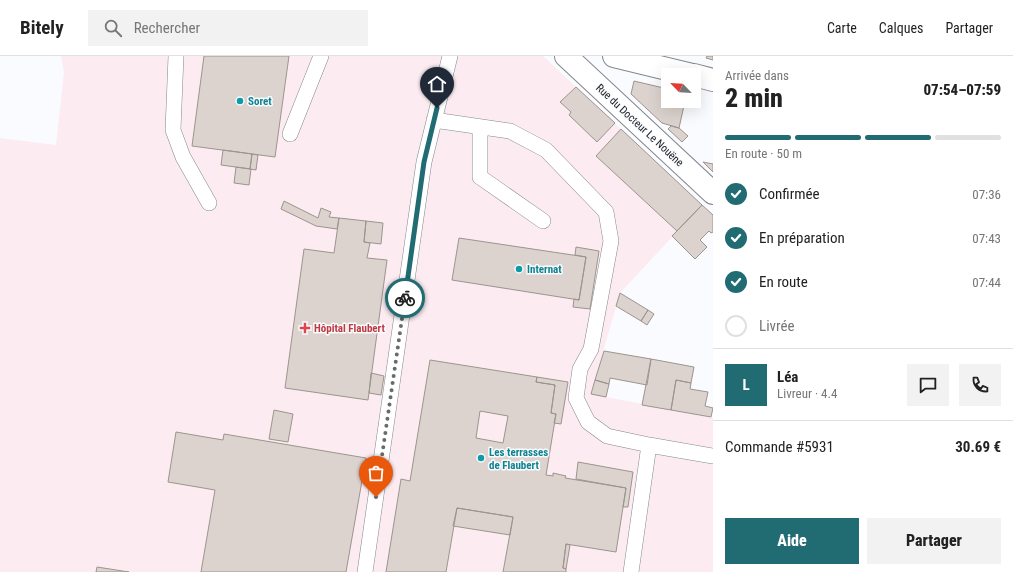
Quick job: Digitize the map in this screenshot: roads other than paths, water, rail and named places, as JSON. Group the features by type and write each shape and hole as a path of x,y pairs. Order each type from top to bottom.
{"street":[{"name":"Rue du Docteur Le Nouëne","path":"566,56 713,193"},
{"path":"614,56 664,68"},
{"path":"701,77 713,80"}],"lane":[{"path":"176,56 173,130 183,157 209,203"},
{"path":"290,134 321,56"},
{"path":"365,572 424,162 450,56"},
{"path":"434,120 510,131 546,150 606,212 611,241 591,349 580,369 576,398 588,422 607,436 713,456"},
{"path":"480,127 480,177 543,221"},
{"path":"630,572 649,445"}],"place":[{"name":"Soret","path":"240,101"},
{"name":"Internat","path":"519,269"},
{"name":"Hôpital Flaubert","path":"305,328"},
{"name":"Les terrasses de Flaubert","path":"481,458"}]}
